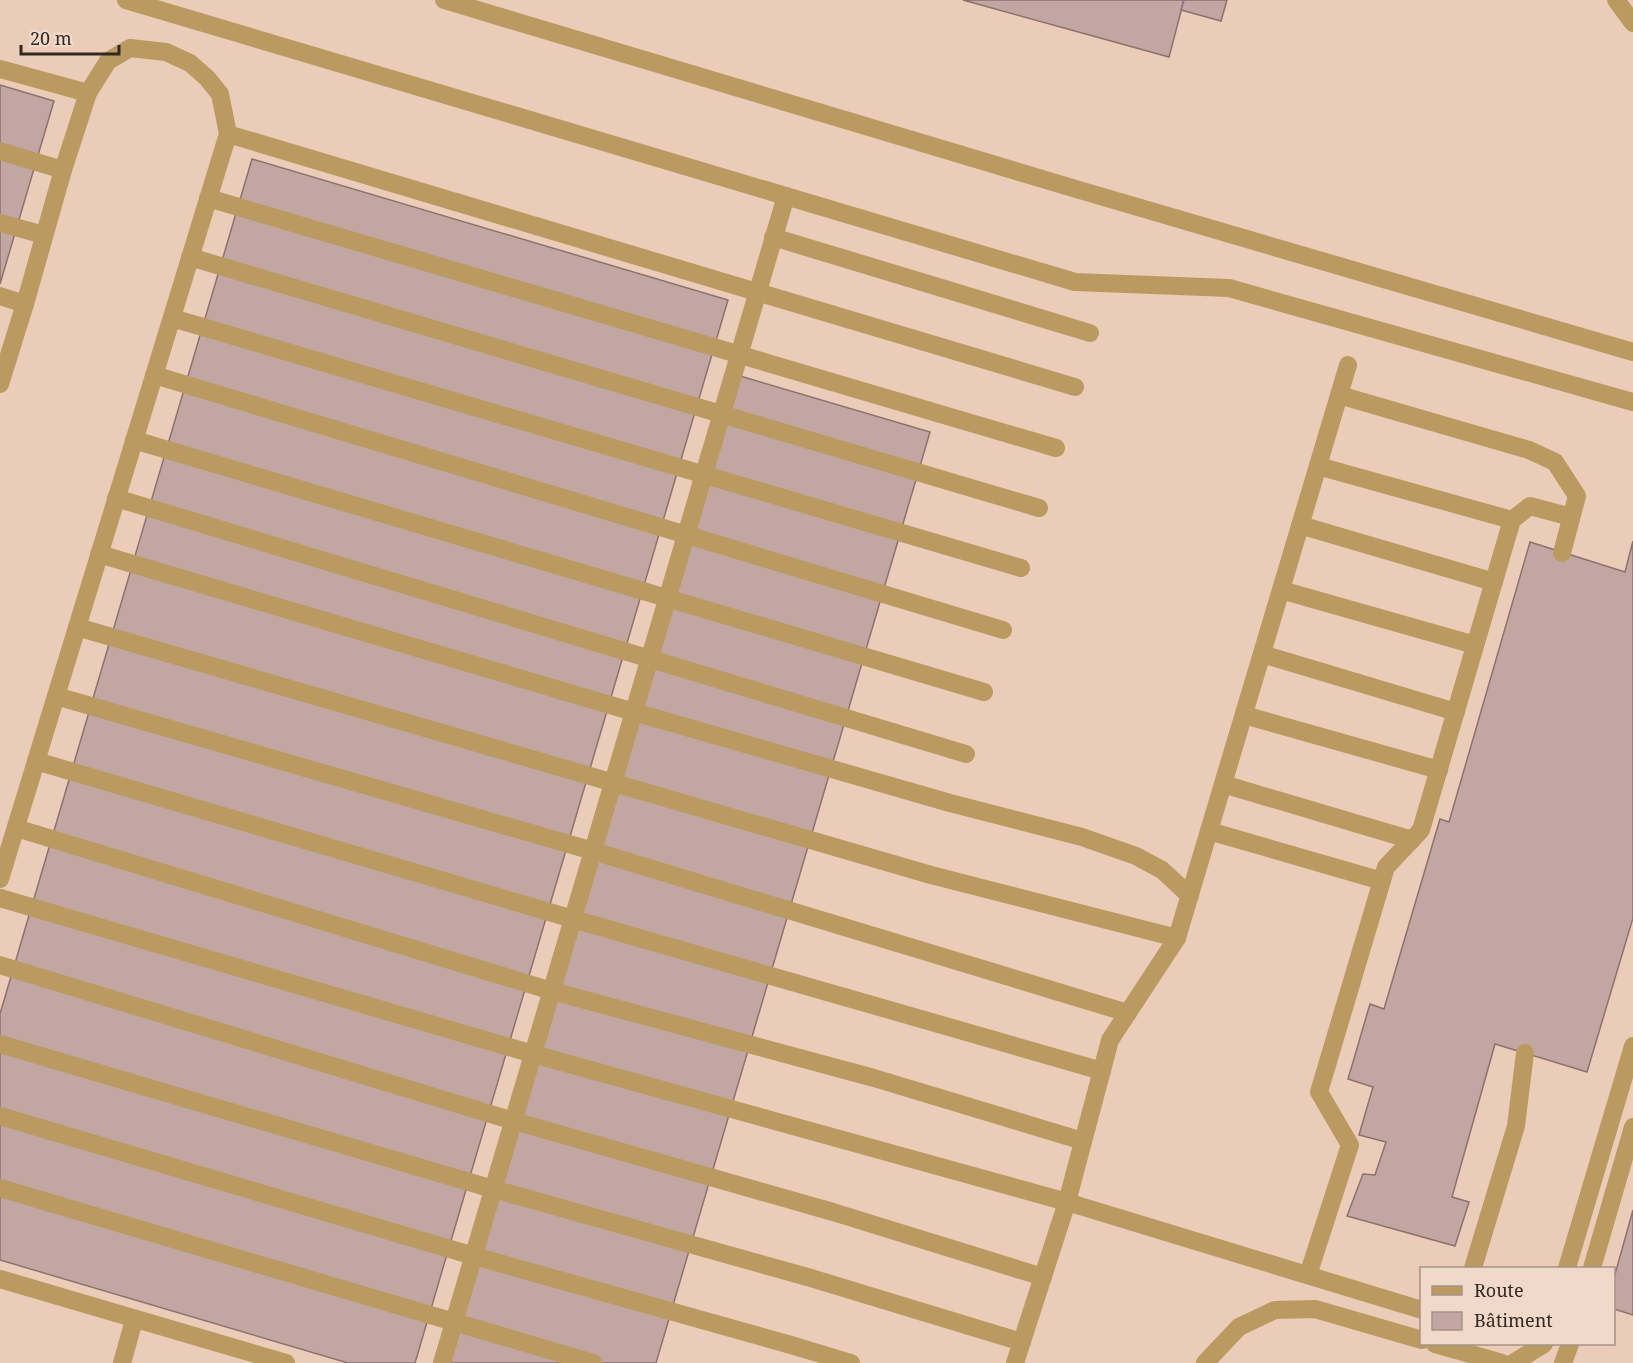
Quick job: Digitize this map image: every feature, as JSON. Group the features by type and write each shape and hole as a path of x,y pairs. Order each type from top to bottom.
{"lane":[{"path":"126,0 1075,282 1229,288 1633,402"},
{"path":"444,0 1076,189 1633,352"},
{"path":"1616,0 1633,23"},
{"path":"0,879 228,134 220,94 190,63 166,52 130,48 108,61 88,93 63,170 26,304 2,373"},
{"path":"0,69 88,93"},
{"path":"228,134 1075,387"},
{"path":"0,151 63,170"},
{"path":"442,1363 786,196"},
{"path":"208,198 1056,448"},
{"path":"0,223 44,235"},
{"path":"773,237 1090,333"},
{"path":"190,257 1039,508"},
{"path":"0,296 26,304"},
{"path":"172,318 1021,568"},
{"path":"1015,1363 1067,1202 1110,1040 1177,938 1348,365"},
{"path":"154,375 1003,630"},
{"path":"1339,395 1529,450 1555,462 1577,496 1562,553"},
{"path":"134,440 984,692"},
{"path":"1318,466 1512,519"},
{"path":"116,498 966,754"},
{"path":"1308,1275 1350,1145 1319,1092 1386,867 1421,830 1512,519 1530,506 1571,517"},
{"path":"1300,525 1494,582"},
{"path":"99,554 950,803 1082,837 1136,856 1162,870 1190,896"},
{"path":"1281,590 1475,645"},
{"path":"77,627 931,875 1177,938"},
{"path":"1262,654 1456,712"},
{"path":"56,696 593,851 1128,1013"},
{"path":"1244,715 1439,770"},
{"path":"36,761 1102,1071"},
{"path":"1223,784 1412,840"},
{"path":"16,828 552,991 874,1077 1083,1141"},
{"path":"1209,831 1382,881"},
{"path":"0,898 533,1054 1067,1202 1420,1309"},
{"path":"0,965 514,1120 833,1212 1043,1277"},
{"path":"0,1044 493,1189 811,1278 1022,1342"},
{"path":"1568,1267 1633,1046"},
{"path":"1474,1267 1516,1126 1525,1053"},
{"path":"0,1116 474,1256 851,1363"},
{"path":"1593,1267 1633,1127"},
{"path":"0,1188 593,1363"},
{"path":"0,1279 286,1363"},
{"path":"1205,1363 1239,1327 1275,1310 1316,1309 1420,1339"},
{"path":"122,1363 134,1320"},
{"path":"1438,1345 1502,1363"},
{"path":"1513,1363 1542,1345"},
{"path":"1563,1363 1570,1345"}],"shaded area":[{"path":"0,0 1633,0 1633,1363 0,1363"}],"building":[{"path":"963,0 1184,0 1169,57"},
{"path":"1184,0 1227,0 1221,21 1181,10"},
{"path":"0,85 54,101 0,284"},
{"path":"252,159 728,300 415,1363 348,1363 0,1260 0,1014"},
{"path":"740,376 930,432 656,1363 450,1363"},
{"path":"1633,541 1633,918 1587,1072 1495,1044 1452,1197 1469,1202 1455,1246 1347,1216 1363,1174 1375,1175 1386,1142 1359,1135 1373,1087 1348,1079 1370,1004 1384,1009 1440,819 1449,822 1530,542 1625,572"},
{"path":"1633,1210 1633,1315 1615,1309 1615,1274"}]}
